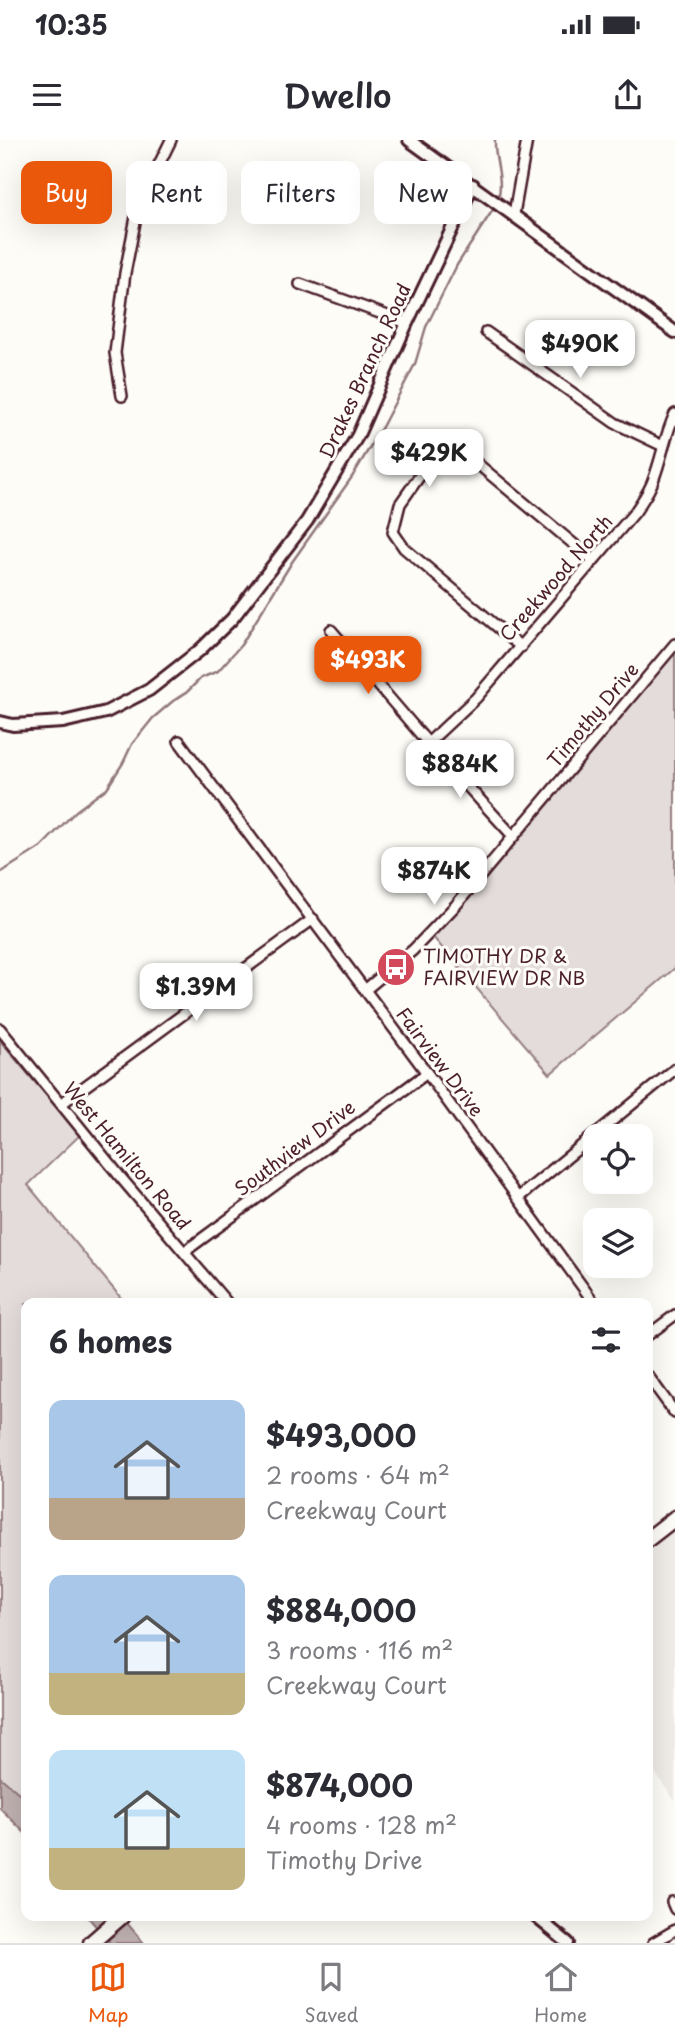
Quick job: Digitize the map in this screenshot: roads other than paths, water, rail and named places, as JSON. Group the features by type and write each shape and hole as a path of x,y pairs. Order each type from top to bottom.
{"main road":[{"path":"653,1535 675,1518"},
{"path":"91,1943 116,1921"}],"street":[{"path":"122,396 115,354 125,273 138,207 171,140"},
{"path":"409,140 675,332"},
{"path":"514,214 527,140"},
{"name":"Drakes Branch Road","path":"0,722 13,725 63,722 106,712 149,691 200,650 232,619 313,512 358,435 407,323 473,185"},
{"path":"300,284 407,323"},
{"path":"486,332 615,423 663,446"},
{"name":"Creekwood North","path":"428,743 476,698 635,513 649,492 675,414"},
{"path":"521,647 404,548 393,532 400,504 435,454 445,449 467,455 594,561"},
{"path":"331,631 513,836"},
{"name":"Timothy Drive","path":"365,990 433,930 675,644"},
{"name":"Fairview Drive","path":"180,741 519,1197 591,1298"},
{"path":"61,1104 313,919"},
{"name":"West Hamilton Road","path":"0,1029 224,1298"},
{"path":"519,1197 675,1069"},
{"name":"Southview Drive","path":"184,1252 427,1073"},
{"path":"653,1331 675,1315"},
{"path":"653,1383 675,1413"},
{"path":"541,1921 568,1943"},
{"path":"653,1943 675,1930"}],"waterway":[{"path":"495,140 500,184 498,199"},
{"path":"0,873 41,847 76,811 107,788 132,744 153,718 201,678 218,671 241,645 292,562 352,477 382,427 415,364 426,327 457,265 496,205"}],"place":[{"name":"TIMOTHY DR & FAIRVIEW DR NB","path":"396,967"}]}
